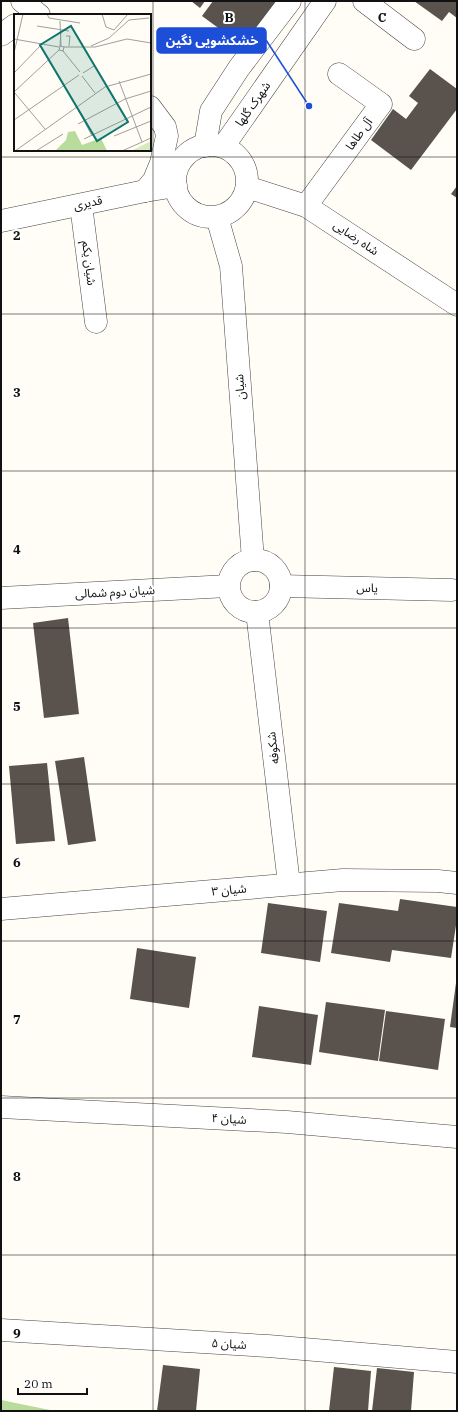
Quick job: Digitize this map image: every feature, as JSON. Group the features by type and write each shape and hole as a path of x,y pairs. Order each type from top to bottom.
{"street":[{"path":"208,147 211,111 239,68 290,1"},
{"name":"شهرک گلها","path":"208,147 325,1"},
{"path":"364,1 414,39"},
{"path":"1,35 14,26"},
{"name":"آل طاها","path":"306,206 381,104 339,74"},
{"path":"151,104 208,147 231,151 238,157 244,166 247,176 243,198 228,213 217,216 206,216 195,213 186,207 179,198 176,186 176,175 180,164 186,155 208,147"},
{"path":"145,191 154,180 161,163 167,136 165,127 151,108"},
{"name":"قدیری","path":"1,221 176,186"},
{"name":"شاه رضایی","path":"246,187 306,206 457,305"},
{"name":"شیان یکم","path":"81,204 96,322"},
{"name":"شیان","path":"217,216 231,266 254,560"},
{"path":"254,560 266,563 276,571 280,578 281,586 277,601 271,607 265,611 248,612 240,608 234,602 230,595 228,586 233,571 239,565 254,560"},
{"name":"شیان دوم شمالی","path":"1,598 228,586"},
{"name":"یاس","path":"281,586 452,590"},
{"name":"شکوفه","path":"257,612 289,884"},
{"name":"شیان ۳","path":"1,909 343,880 438,881 457,883"},
{"name":"شیان ۴","path":"1,1107 287,1122 457,1137"},
{"name":"شیان ۵","path":"1,1330 268,1346 457,1362"}],"green space":[{"path":"1,1400 55,1411 1,1411"}],"building":[{"path":"191,1 205,1 200,8"},
{"path":"213,1 277,1 243,46 202,16"},
{"path":"414,1 457,1 457,18 449,12 442,21"},
{"path":"430,69 457,89 457,109 411,170 371,140 393,109 406,119 418,103 409,96"},
{"path":"457,186 457,198 451,194"},
{"path":"68,618 79,714 44,718 33,623"},
{"path":"84,757 96,841 68,845 55,761"},
{"path":"47,763 55,841 16,844 9,766"},
{"path":"400,899 457,907 457,919 451,958 392,950 390,962 331,953 339,903 398,911"},
{"path":"268,903 327,911 320,962 261,953"},
{"path":"137,948 196,957 189,1008 130,999"},
{"path":"457,983 457,1028 450,1027"},
{"path":"326,1002 385,1010 378,1061 319,1052"},
{"path":"259,1006 318,1015 311,1065 252,1057"},
{"path":"386,1011 445,1019 438,1070 379,1061"},
{"path":"163,1365 200,1369 196,1411 157,1411"},
{"path":"334,1367 371,1371 368,1411 329,1411"},
{"path":"377,1368 414,1372 411,1411 372,1411"}],"place":[{"name":"خشکشویی نگین","path":"309,106"}]}
